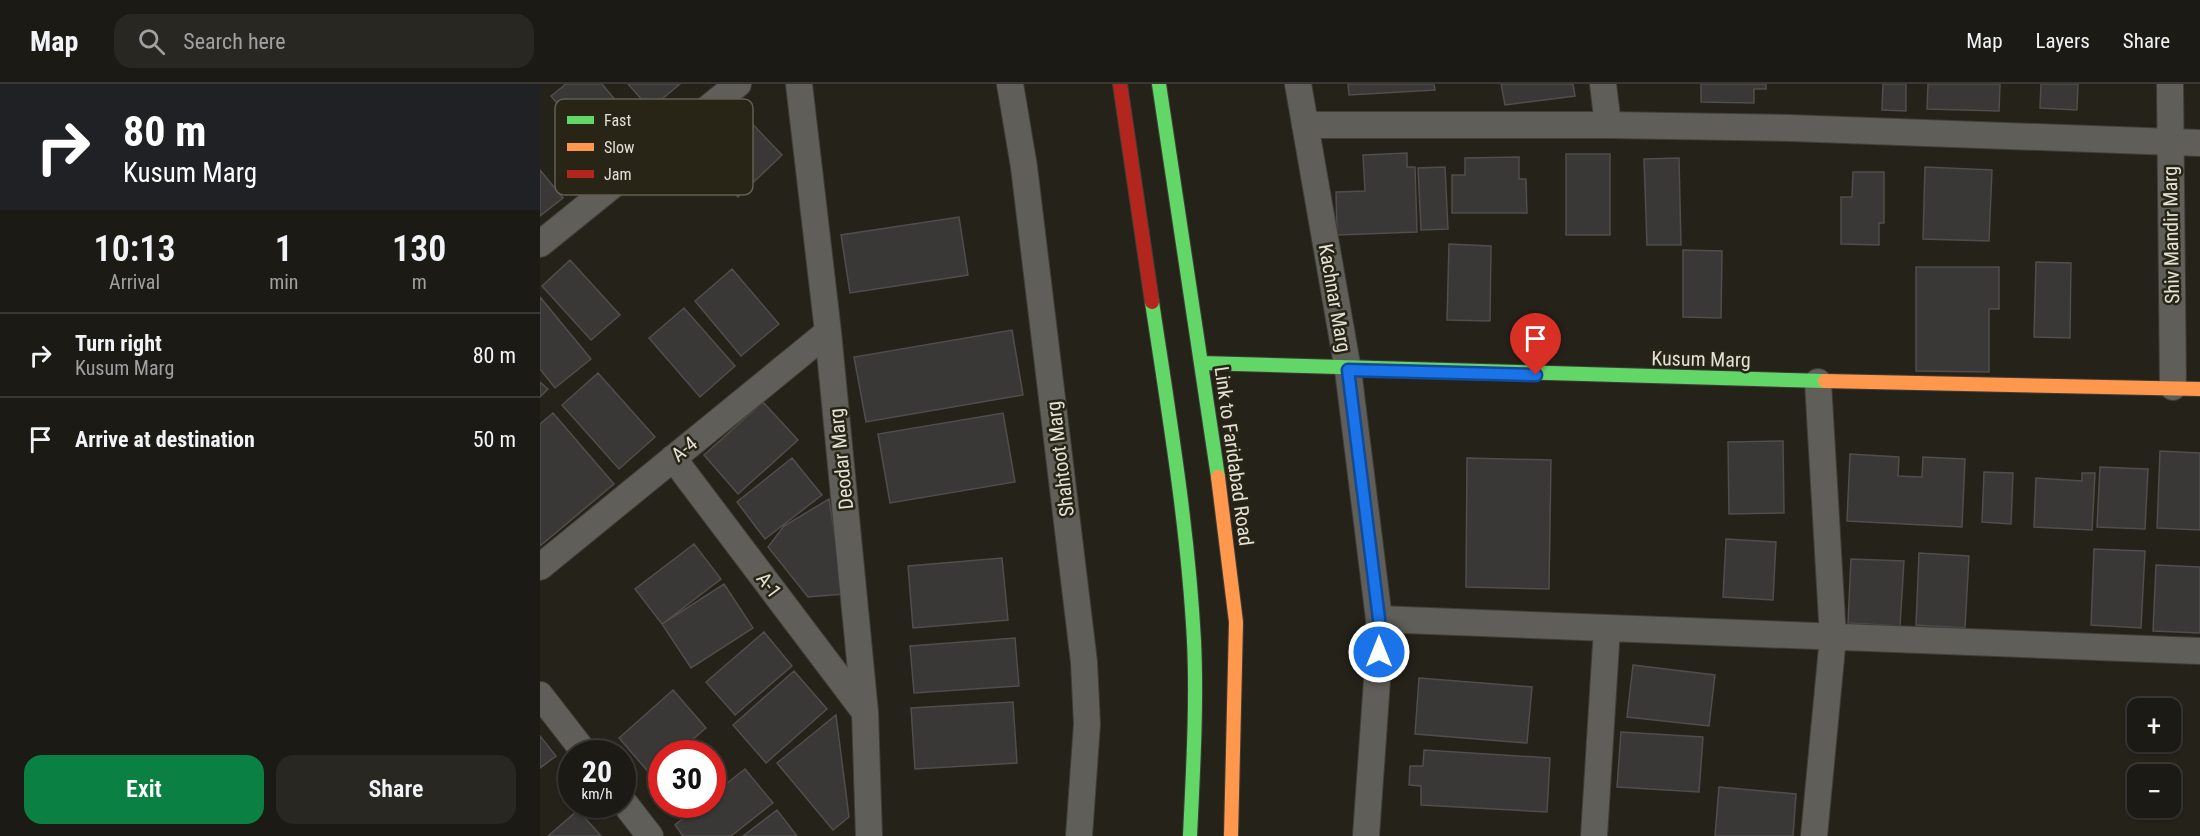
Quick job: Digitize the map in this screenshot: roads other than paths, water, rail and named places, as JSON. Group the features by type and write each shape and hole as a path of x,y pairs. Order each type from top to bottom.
{"main road":[{"path":"1120,84 1185,525 1194,642 1194,754 1190,836"},
{"name":"Link to Faridabad Road","path":"1159,84 1224,520 1236,622 1231,836"},
{"name":"Kusum Marg","path":"1201,363 1348,370 2200,389"}],"street":[{"path":"719,99 738,84"},
{"name":"Deodar Marg","path":"799,84 828,332 865,712 869,836"},
{"name":"Shahtoot Marg","path":"1010,84 1026,179 1084,662 1087,724 1079,836"},
{"name":"Kachnar Marg","path":"1298,84 1348,370 1379,619 1379,652 1366,836"},
{"path":"1603,84 1608,125"},
{"name":"Shiv Mandir Marg","path":"2170,84 2173,387"},
{"path":"1305,125 1608,125 1790,128 2200,143"},
{"path":"540,244 601,195"},
{"name":"A-4","path":"540,567 828,332"},
{"path":"1814,836 1833,637 1818,382"},
{"name":"A-1","path":"673,458 865,712"},
{"path":"1379,619 2200,651"},
{"path":"1594,836 1607,628"},
{"path":"540,695 575,740"},
{"path":"636,818 650,836"}]}
